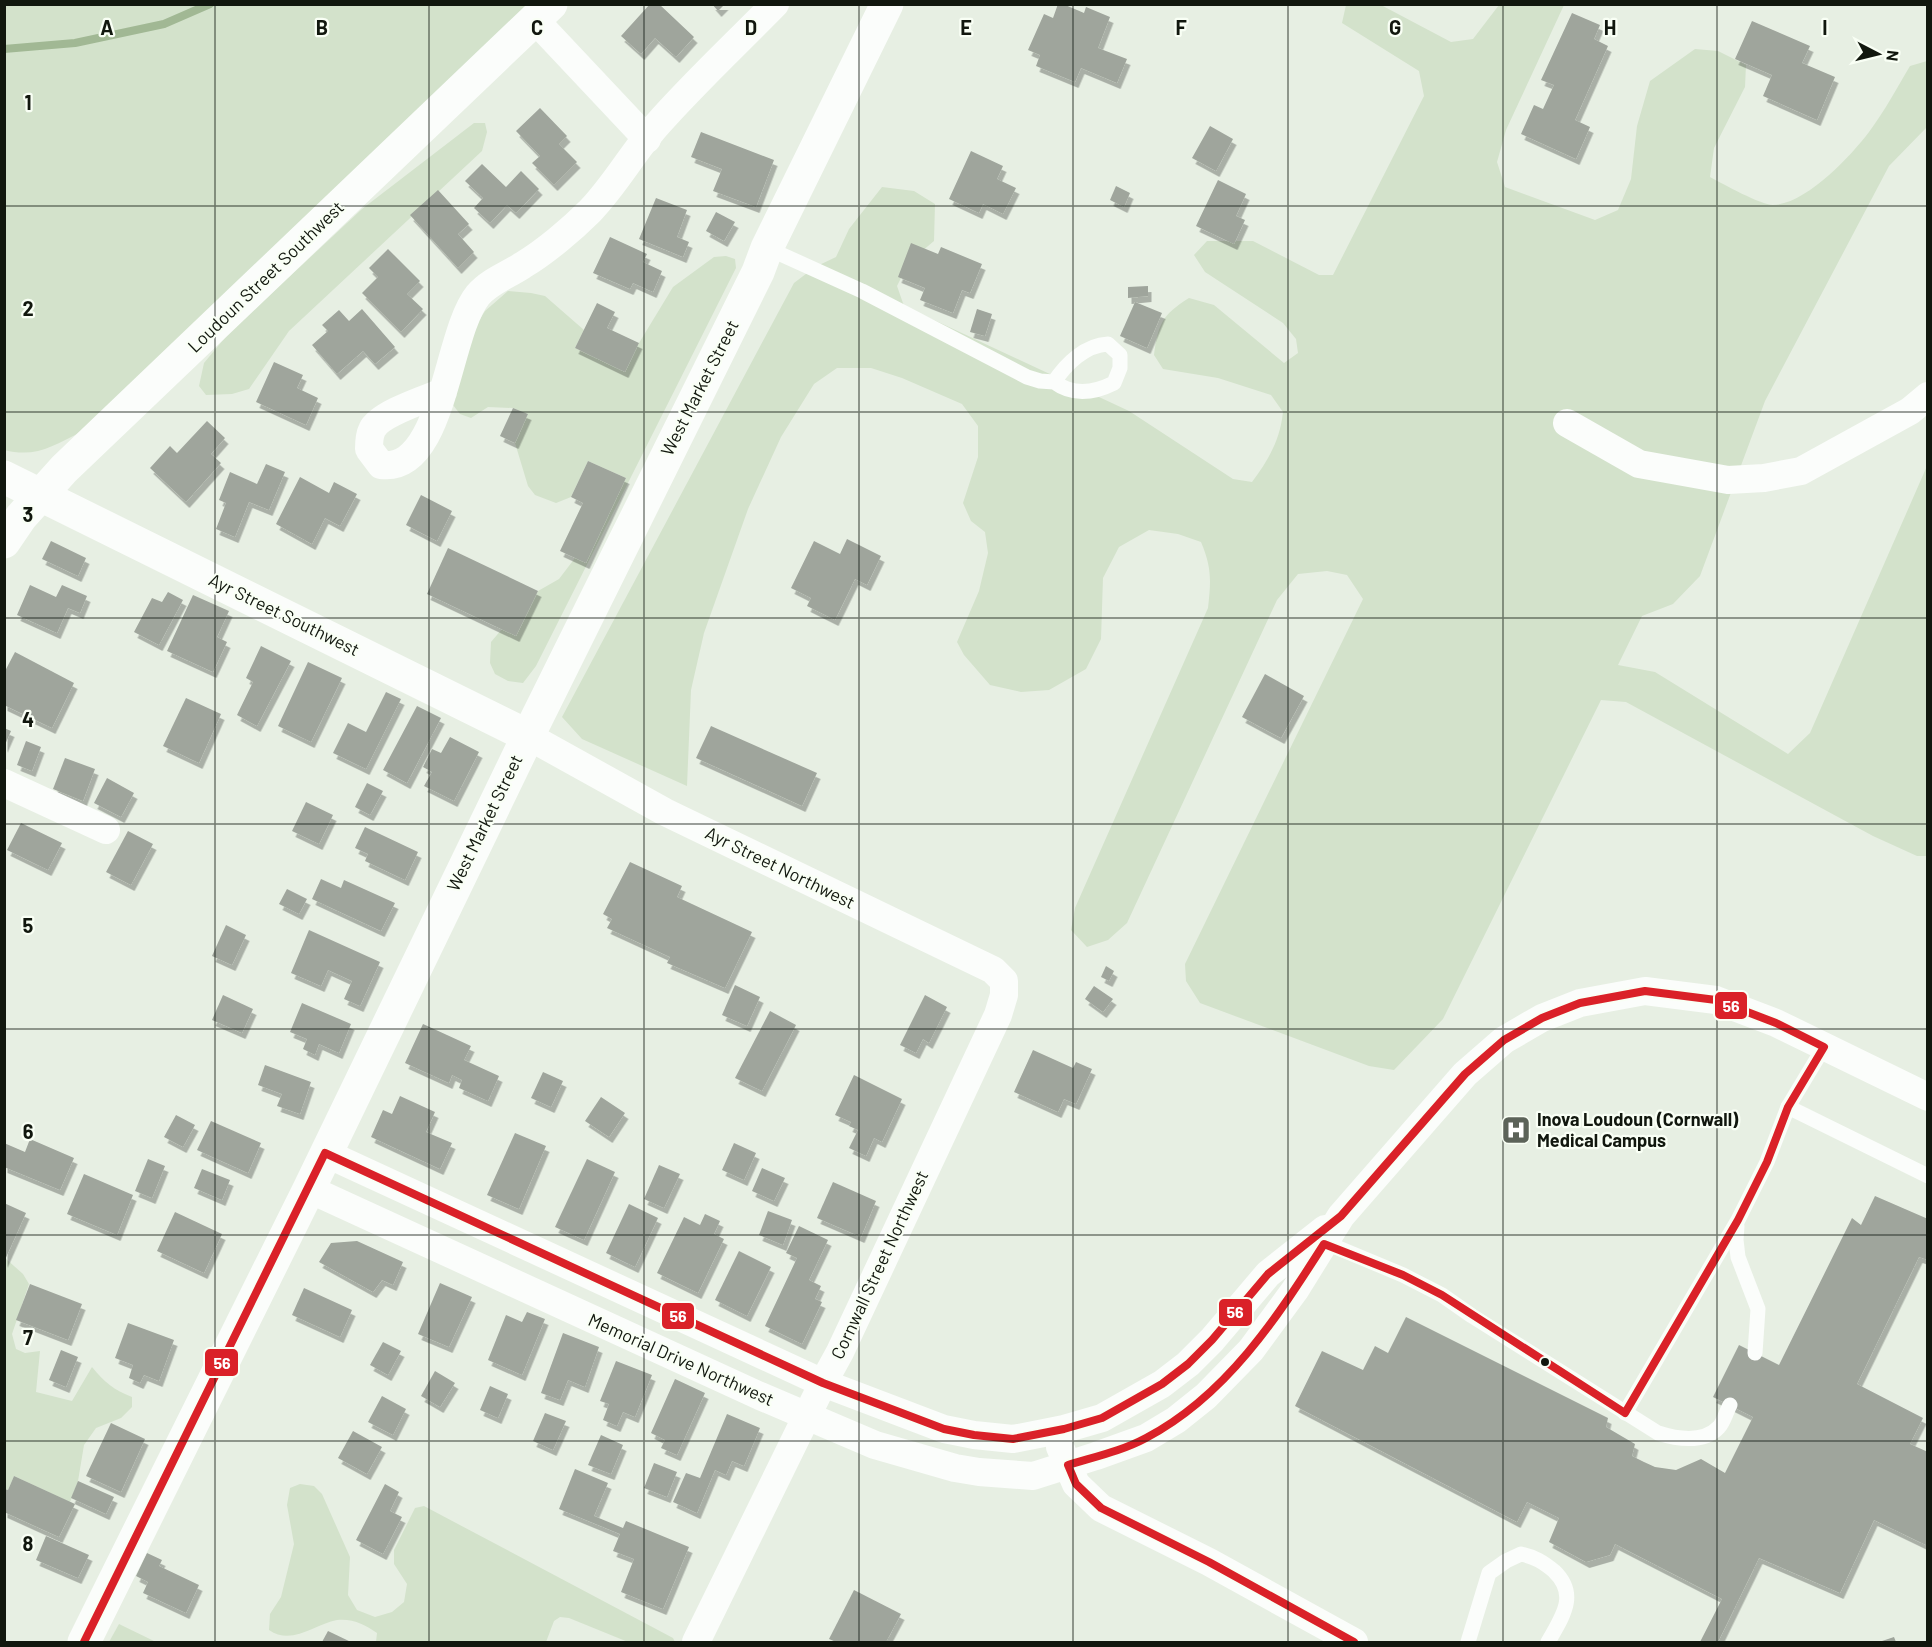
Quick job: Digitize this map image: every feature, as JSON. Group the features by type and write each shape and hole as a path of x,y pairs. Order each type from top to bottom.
{"main road":[{"name":"West Market Street","path":"84,1642 309,1189 528,736 758,272 767,248 886,4"},
{"name":"Loudoun Street Southwest","path":"4,542 40,494 63,469 544,11"},
{"name":"Ayr Street Southwest","path":"4,477 528,736"}],"street":[{"path":"443,392 460,333 478,295 494,281 525,264 590,211 612,186 652,132 775,4"},
{"name":"Loudoun Street Southwest","path":"544,11 652,132"},
{"path":"1567,423 1639,464 1728,480 1764,478 1801,471 1910,411 1928,396"},
{"name":"Ayr Street Northwest","path":"528,736 665,812 993,970 1004,981 1004,994 998,1014"},
{"path":"4,783 106,830"},
{"name":"Memorial Drive Northwest","path":"309,1189 806,1417 875,1445 955,1468 1033,1476 1146,1438 1176,1420 1206,1396 1251,1350 1295,1290 1319,1241 1465,1074 1504,1040 1542,1018 1580,1003 1645,991 1716,1000 1776,1023 1928,1097"},
{"name":"Cornwall Street Northwest","path":"696,1642 840,1352 998,1014"},
{"name":"Memorial Drive Northwest","path":"325,1153 823,1383 944,1429 974,1436 1013,1439 1052,1432 1102,1418 1162,1384 1188,1365 1268,1274 1319,1241"},
{"path":"555,1303 571,1265"},
{"path":"1052,1432 1076,1484 1101,1508 1209,1562 1354,1642"}],"lane":[{"path":"767,248 862,291 1027,376 1040,381 1054,382"},
{"path":"1625,1413 1738,1220 1767,1162 1788,1107 1824,1047"},
{"path":"1788,1107 1928,1176"},
{"path":"1738,1220 1736,1240 1738,1257 1758,1309 1755,1353"},
{"path":"1319,1241 1403,1275 1442,1295 1658,1433 1675,1438 1698,1438 1719,1427 1730,1406"},
{"path":"1468,1642 1489,1573 1521,1554 1545,1563 1562,1578 1566,1587 1567,1599 1563,1615 1548,1642"}],"green space":[{"path":"4,5 526,5 521,14 81,432 44,449 26,453 4,450"},
{"path":"1346,5 1381,5 1451,42 1473,39 1499,5 1564,5 1506,130 1497,162 1505,187 1595,220 1618,210 1631,179 1637,126 1650,81 1695,49 1718,51 1746,65 1745,87 1714,148 1710,177 1751,198 1773,205 1786,203 1799,197 1839,166 1875,124 1910,66 1927,61 1927,127 1889,166 1765,401 1700,576 1673,604 1642,616 1618,665 1655,672 1788,754 1810,733 1927,466 1927,856 1917,856 1873,836 1626,702 1601,700 1443,1019 1394,1070 1369,1066 1200,1003 1186,981 1185,964 1363,599 1347,575 1327,571 1298,574 1277,600 1127,923 1108,940 1087,947 1071,930 1075,908 1208,608 1210,575 1205,551 1201,542 1178,534 1149,530 1119,547 1103,578 1101,639 1086,669 1049,690 1021,692 990,685 964,655 957,642 979,591 988,553 985,532 971,521 963,503 978,457 978,426 962,404 902,378 871,368 837,368 814,384 781,437 748,509 704,633 691,690 687,786 582,739 562,717 794,283 815,267 836,257 849,229 882,187 914,191 935,204 934,241 909,262 897,286 904,306 1129,411 1233,479 1252,482 1273,449 1283,412 1271,395 1218,378 1163,369 1154,355 1156,344 1160,328 1167,315 1189,298 1214,305 1284,363 1298,353 1296,339 1283,323 1205,272 1194,255 1207,241 1253,241 1319,275 1333,275 1424,96 1419,71 1342,23"},
{"path":"474,123 485,123 487,132 482,151 289,331 249,389 232,394 206,395 199,386 204,363 228,334 362,209"},
{"path":"726,256 735,259 736,268 536,666 523,683 508,681 495,674 490,663 491,642 502,629 516,636 538,591 559,579 575,558 586,563 626,478 588,461 571,497 556,503 535,495 528,486 515,443 528,414 513,408 488,407 471,418 460,414 453,405 469,337 485,311 508,291 545,296 584,330 575,348 625,372 639,343 673,287 714,257"},
{"path":"5,1258 23,1274 29,1284 12,1334 16,1349 25,1353 40,1351 36,1392 72,1401 92,1367 110,1385 132,1397 132,1407 121,1418 96,1428 84,1445 78,1481 70,1502 14,1476 8,1490 5,1489"},
{"path":"300,1484 314,1486 322,1494 350,1557 348,1595 357,1610 375,1617 392,1612 404,1602 407,1584 394,1564 394,1550 415,1508 424,1506 673,1638 675,1642 628,1642 569,1618 560,1617 554,1621 546,1642 376,1642 377,1633 348,1620 329,1622 295,1635 278,1634 269,1630 270,1614 281,1597 294,1544 287,1505 290,1488"},
{"path":"119,1624 156,1642 109,1642"}],"building":[{"path":"650,4 659,4 694,37 676,57 655,38 641,54 621,36"},
{"path":"712,4 725,4 718,11"},
{"path":"1058,4 1084,13 1086,7 1110,17 1098,48 1127,59 1117,83 1081,68 1075,82 1036,66 1040,55 1028,50 1044,14 1053,18"},
{"path":"1572,13 1600,25 1594,39 1608,46 1575,120 1590,127 1576,159 1521,134 1534,105 1543,109 1554,85 1541,80"},
{"path":"1752,21 1810,46 1802,63 1835,77 1817,120 1763,96 1772,75 1735,59"},
{"path":"540,108 567,136 559,144 577,162 554,185 532,163 540,156 516,131"},
{"path":"1210,126 1233,139 1216,171 1192,158"},
{"path":"701,132 774,160 756,207 713,191 722,169 691,157"},
{"path":"971,151 1003,166 997,179 1016,188 1003,214 983,204 979,213 949,199"},
{"path":"482,164 506,187 521,171 539,189 516,213 507,205 490,223 474,208 483,198 465,181"},
{"path":"1218,180 1246,194 1236,216 1245,220 1234,244 1196,226"},
{"path":"1116,186 1130,193 1124,207 1110,200"},
{"path":"438,190 469,224 458,234 474,252 458,268 410,215"},
{"path":"656,198 687,210 677,237 689,242 683,257 639,239"},
{"path":"716,212 735,222 724,241 706,231"},
{"path":"610,237 647,254 643,262 662,271 653,292 633,283 630,289 593,273"},
{"path":"911,243 938,254 941,247 982,264 970,293 962,290 953,313 920,300 925,288 898,277"},
{"path":"388,249 420,281 407,294 423,309 401,332 362,293 378,277 369,268"},
{"path":"1148,286 1148,296 1128,298 1128,287"},
{"path":"1135,302 1162,313 1147,348 1120,336"},
{"path":"597,303 615,312 607,328 639,343 625,372 575,348"},
{"path":"362,309 395,347 375,364 363,351 337,374 312,345 328,331 322,325 339,310 349,321"},
{"path":"977,309 992,314 985,336 970,332"},
{"path":"274,362 303,375 297,388 318,398 306,425 256,402"},
{"path":"513,408 528,414 515,443 500,436"},
{"path":"207,421 225,438 211,454 221,463 186,502 150,468 170,446 177,453"},
{"path":"588,461 626,478 586,563 560,551 583,503 571,497"},
{"path":"266,464 285,472 269,510 249,502 235,537 216,529 226,503 219,500 230,472 257,484"},
{"path":"300,477 329,493 334,482 357,494 340,526 325,518 312,544 276,524"},
{"path":"421,495 452,511 437,541 406,525"},
{"path":"847,539 881,556 867,585 855,579 835,620 807,606 811,598 791,588 814,541 840,554"},
{"path":"51,541 86,558 78,576 42,559"},
{"path":"448,548 538,591 516,636 427,594"},
{"path":"30,585 56,597 62,585 87,596 80,613 68,608 57,633 17,615"},
{"path":"168,592 183,600 159,645 134,632 152,598 162,602"},
{"path":"193,595 229,611 217,637 227,642 213,672 167,651"},
{"path":"261,646 291,661 257,726 237,715 253,682 246,678"},
{"path":"15,652 74,683 52,728 4,705 4,673"},
{"path":"308,662 342,678 311,742 278,726"},
{"path":"1265,674 1304,696 1281,738 1242,717"},
{"path":"386,692 401,699 366,769 333,753 348,723 366,732"},
{"path":"186,698 221,714 199,763 163,746"},
{"path":"417,706 441,718 407,783 383,770"},
{"path":"711,726 817,773 802,806 696,758"},
{"path":"4,728 11,731 4,747"},
{"path":"450,737 479,752 454,801 424,786 432,772 423,767 432,749 441,753"},
{"path":"26,741 41,747 32,771 17,765"},
{"path":"65,758 95,769 83,801 53,789"},
{"path":"107,778 134,793 121,817 94,803"},
{"path":"367,783 383,791 370,815 355,807"},
{"path":"306,802 333,815 319,844 292,831"},
{"path":"21,823 62,843 48,870 7,850"},
{"path":"365,827 418,852 405,880 365,861 368,854 355,848"},
{"path":"128,831 153,844 131,885 106,872"},
{"path":"630,862 682,886 677,897 752,932 725,988 667,963 670,957 607,928 612,919 603,914"},
{"path":"321,879 341,888 344,880 395,903 381,931 312,899"},
{"path":"287,889 307,899 299,914 279,904"},
{"path":"226,925 246,935 232,965 212,956"},
{"path":"309,930 380,962 360,1006 344,999 352,981 328,970 321,986 291,973"},
{"path":"1106,966 1114,971 1109,981 1101,977"},
{"path":"735,985 760,997 747,1026 722,1015"},
{"path":"1094,986 1113,999 1103,1012 1085,999"},
{"path":"223,995 253,1009 242,1033 212,1020"},
{"path":"925,995 947,1007 929,1043 923,1039 916,1053 900,1045"},
{"path":"302,1003 351,1024 339,1053 319,1044 315,1055 303,1049 307,1039 290,1032"},
{"path":"770,1011 796,1025 762,1091 735,1078"},
{"path":"423,1024 471,1046 464,1060 499,1076 488,1101 459,1088 462,1080 452,1075 449,1083 405,1063"},
{"path":"1033,1050 1073,1068 1076,1062 1092,1069 1076,1104 1064,1099 1058,1112 1014,1092"},
{"path":"265,1065 311,1082 300,1114 277,1106 282,1094 258,1085"},
{"path":"543,1072 563,1081 551,1107 531,1098"},
{"path":"854,1075 902,1099 882,1142 874,1138 866,1156 849,1148 858,1130 849,1126 851,1122 835,1115"},
{"path":"400,1096 435,1112 426,1132 452,1143 440,1169 371,1137 383,1110 392,1114"},
{"path":"601,1097 625,1113 609,1137 585,1121"},
{"path":"176,1115 195,1125 183,1147 164,1137"},
{"path":"211,1121 261,1143 248,1173 197,1150"},
{"path":"515,1133 546,1146 519,1209 487,1195"},
{"path":"30,1139 74,1158 60,1190 4,1167 4,1143 25,1152"},
{"path":"734,1143 756,1153 744,1180 722,1170"},
{"path":"148,1159 165,1166 152,1198 135,1191"},
{"path":"587,1159 615,1172 584,1240 555,1227"},
{"path":"659,1165 680,1174 664,1208 644,1199"},
{"path":"762,1168 785,1178 774,1201 752,1191"},
{"path":"202,1169 230,1180 222,1200 194,1188"},
{"path":"84,1174 133,1195 117,1235 67,1214"},
{"path":"833,1182 876,1201 861,1237 817,1218"},
{"path":"1875,1196 1928,1219 1926,1240 1928,1260 1919,1257 1857,1384 1923,1418 1910,1444 1928,1452 1928,1546 1874,1520 1840,1593 1759,1558 1718,1642 1700,1642 1722,1599 1615,1544 1610,1555 1586,1562 1549,1542 1559,1518 1527,1502 1517,1522 1295,1406 1322,1351 1363,1370 1375,1346 1388,1353 1406,1317 1608,1418 1606,1427 1635,1444 1632,1456 1644,1462 1655,1467 1676,1470 1701,1459 1725,1473 1753,1417 1713,1397 1739,1345 1779,1365 1852,1218 1861,1225"},
{"path":"4,1203 26,1213 4,1262"},
{"path":"629,1204 658,1218 635,1267 606,1253"},
{"path":"768,1211 792,1220 783,1245 759,1235"},
{"path":"175,1212 222,1234 204,1273 157,1251"},
{"path":"705,1214 720,1221 714,1234 724,1239 698,1293 657,1273 684,1217 700,1225"},
{"path":"799,1226 828,1240 809,1280 821,1286 815,1299 822,1302 802,1344 765,1326 797,1258 786,1253"},
{"path":"357,1241 403,1262 393,1285 382,1280 373,1292 319,1262 331,1243"},
{"path":"739,1251 771,1267 747,1316 715,1300"},
{"path":"440,1283 472,1297 449,1347 418,1334"},
{"path":"30,1284 82,1304 68,1340 16,1320"},
{"path":"304,1288 352,1310 340,1337 292,1315"},
{"path":"527,1312 545,1319 522,1375 488,1360 506,1315 522,1322"},
{"path":"128,1323 174,1340 159,1381 144,1375 140,1383 129,1378 133,1365 115,1358"},
{"path":"563,1333 599,1347 585,1387 568,1380 560,1400 541,1393"},
{"path":"383,1342 401,1351 388,1375 370,1365"},
{"path":"61,1350 78,1357 66,1387 49,1380"},
{"path":"616,1361 652,1375 635,1417 623,1412 617,1426 603,1420 609,1404 600,1401"},
{"path":"435,1371 455,1383 440,1407 421,1396"},
{"path":"675,1379 705,1393 677,1455 661,1448 665,1440 651,1433"},
{"path":"490,1386 508,1394 498,1418 480,1410"},
{"path":"382,1396 406,1409 393,1435 368,1422"},
{"path":"545,1413 566,1421 553,1450 533,1441"},
{"path":"727,1414 760,1428 744,1466 732,1461 726,1475 715,1470 697,1513 673,1502 686,1473 700,1478"},
{"path":"111,1423 145,1439 121,1492 86,1476"},
{"path":"353,1431 382,1447 367,1474 338,1458"},
{"path":"601,1435 623,1445 611,1474 588,1465"},
{"path":"654,1463 677,1472 667,1497 644,1488"},
{"path":"575,1469 608,1483 594,1516 623,1528 626,1521 689,1547 663,1609 621,1592 634,1559 613,1551 620,1534 559,1509"},
{"path":"14,1476 75,1504 59,1537 4,1512 4,1489 8,1490"},
{"path":"78,1481 114,1497 106,1514 71,1498"},
{"path":"385,1484 399,1492 390,1511 402,1517 383,1554 356,1540"},
{"path":"46,1536 89,1555 78,1578 36,1560"},
{"path":"147,1553 162,1560 159,1566 199,1585 186,1613 143,1593 148,1582 136,1576"},
{"path":"854,1590 901,1614 886,1642 836,1642 829,1639"},
{"path":"328,1631 351,1642 322,1642"},
{"path":"1894,1637 1896,1642 1879,1642"}],"waterway":[{"path":"4,49 75,43 164,24 210,4"}],"transit line":[{"name":"56","path":"84,1642 325,1153 823,1383 944,1429 1013,1439 1064,1429 1102,1418 1162,1384 1188,1364 1212,1340 1268,1274 1341,1216 1465,1074 1504,1040 1542,1018 1580,1003 1645,991 1716,1000 1776,1023 1824,1047 1788,1107 1767,1162 1738,1220 1625,1413 1442,1295 1403,1275 1324,1244 1268,1327 1225,1378 1201,1400 1175,1421 1137,1443 1068,1465 1076,1484 1101,1508 1209,1562 1354,1642"}],"place":[{"name":"Inova Loudoun (Cornwall) Medical Campus","path":"1516,1130"}]}
